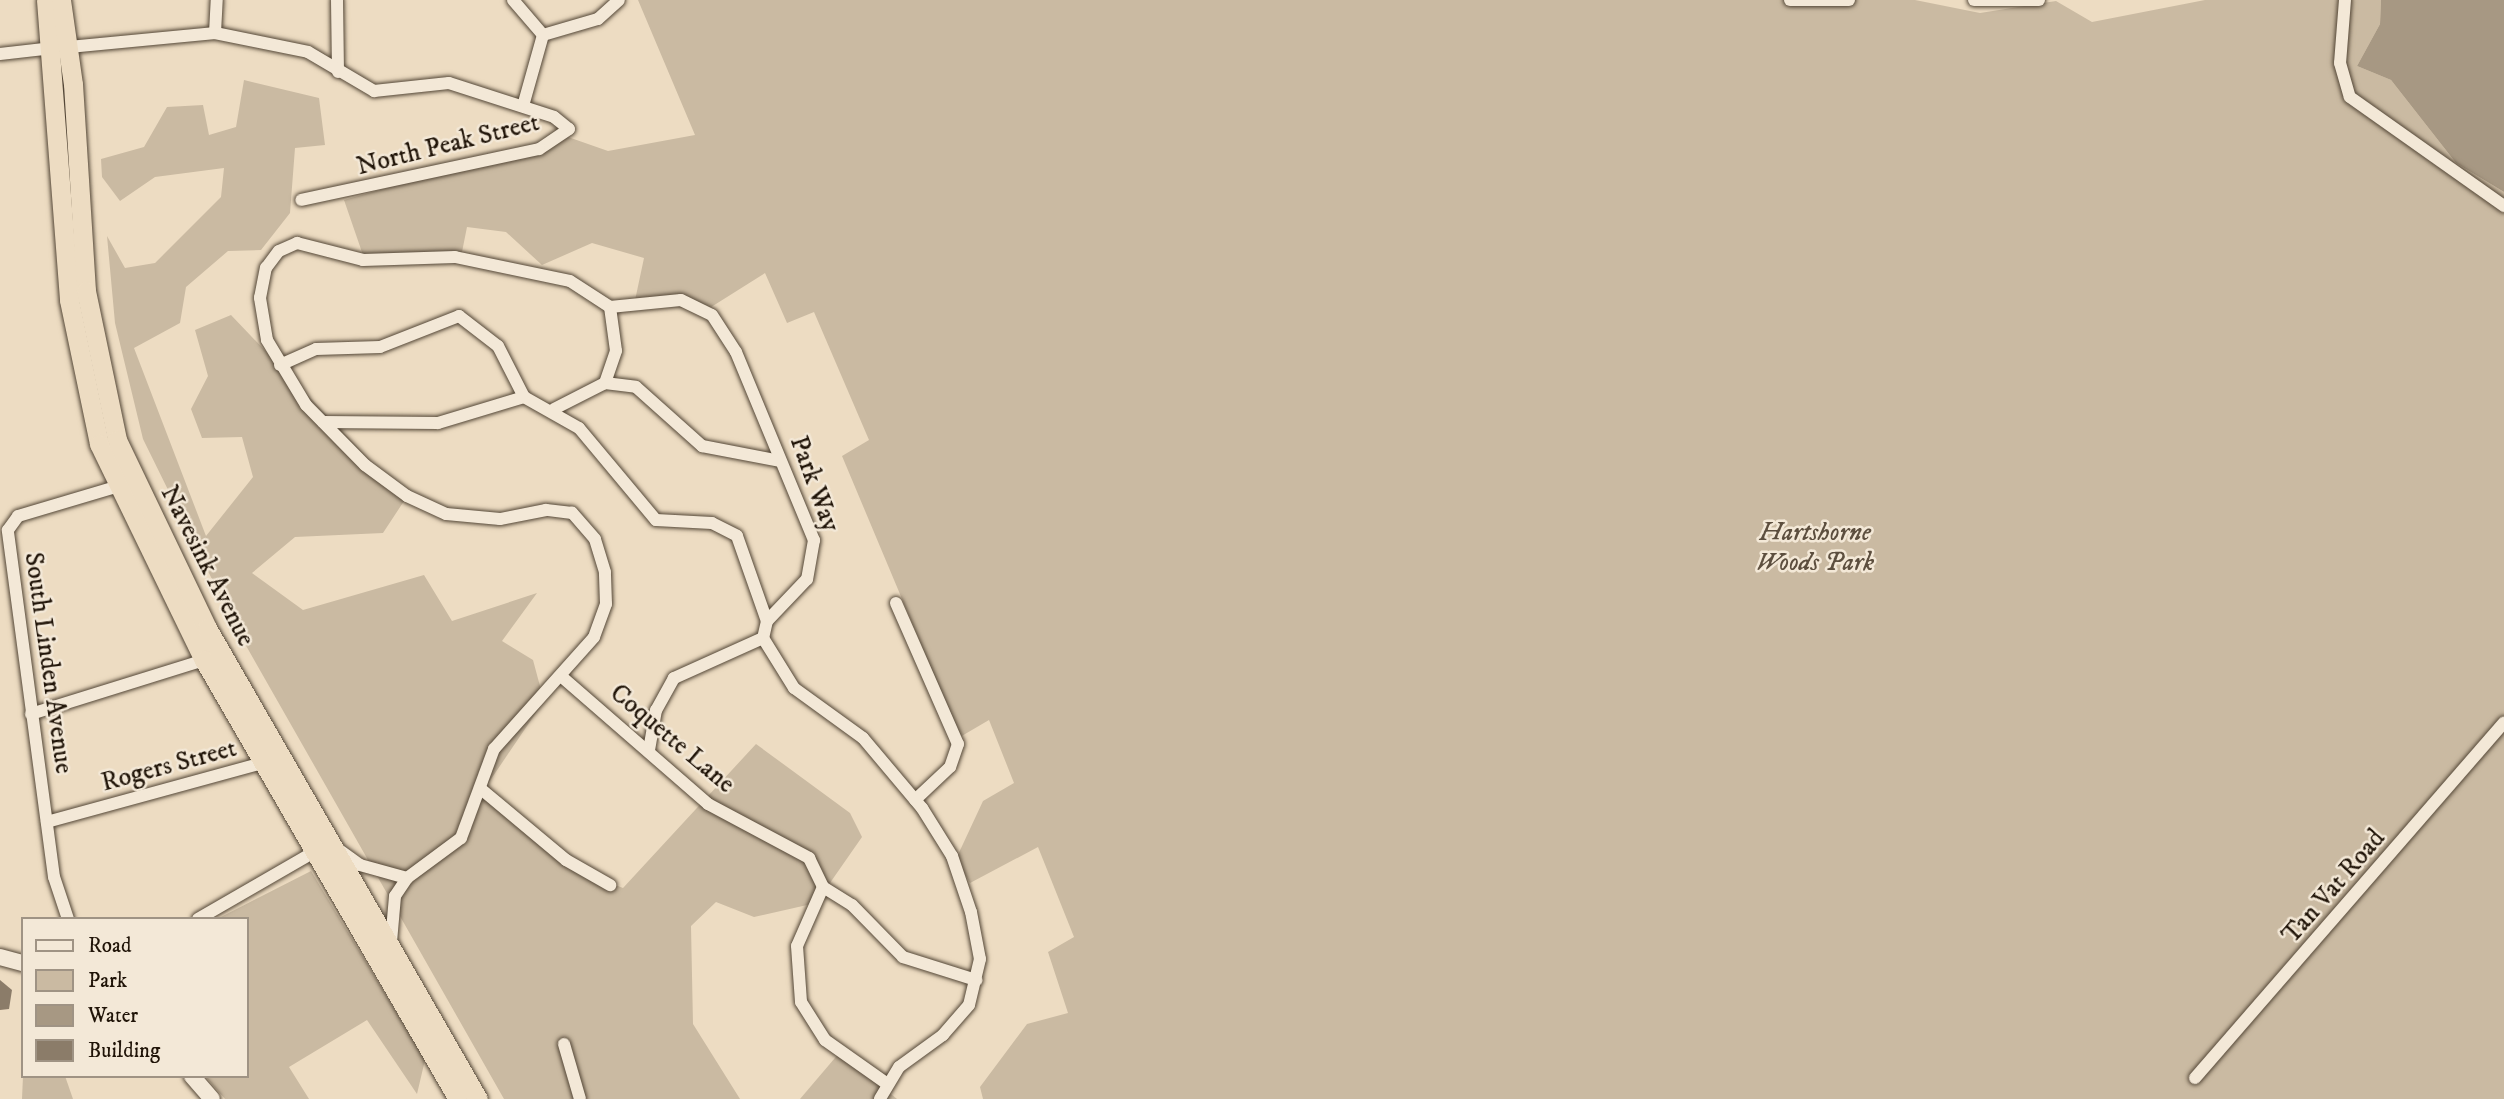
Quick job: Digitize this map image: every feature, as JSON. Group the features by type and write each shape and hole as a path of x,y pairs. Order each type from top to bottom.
{"highway":[{"name":"Navesink Avenue","path":"46,0 61,48 86,291 117,440 208,628 457,1099"},
{"name":"Navesink Avenue","path":"61,0 71,312 88,408 116,487 204,660 263,763 391,942 478,1099"}],"street":[{"path":"215,33 217,0"},
{"path":"337,0 338,72"},
{"path":"513,0 543,36"},
{"path":"543,36 598,19 619,0"},
{"path":"1790,0 1849,0"},
{"path":"1974,0 2039,0"},
{"path":"2344,0 2340,63 2350,97 2504,206"},
{"path":"0,54 215,33 302,50 374,92 449,83 523,106 543,36"},
{"name":"North Peak Street","path":"301,200 554,144 569,129 543,113 523,106"},
{"path":"391,942 395,896 407,878 457,844 499,741 562,677 603,618 607,588 596,543 580,519 558,509 488,519 428,507 382,478 323,422 280,365 262,325 265,271 279,251 297,243 363,260 455,257 564,279 610,307 616,351 605,383"},
{"name":"Park Way","path":"610,307 662,299 703,306 736,352 780,461 807,518 814,555 803,585 766,618"},
{"path":"280,365 316,349 380,347 459,316 498,346 524,397"},
{"path":"554,409 605,383 651,393 702,446 780,461"},
{"path":"323,422 438,423 524,397 554,409 603,451 656,520 712,523 737,536 766,618 763,638 794,688 863,738 915,800 959,873 978,943 976,980 959,1019 886,1083 880,1099"},
{"name":"South Linden Avenue","path":"67,917 57,895 8,530 18,516 116,487"},
{"path":"895,603 957,744 950,767 915,800"},
{"path":"649,750 656,710 674,678 687,667 763,638"},
{"path":"32,714 204,660"},
{"name":"Coquette Lane","path":"562,677 708,804 803,852 823,887"},
{"name":"Tan Vat Road","path":"2195,1078 2504,723"},
{"name":"Rogers Street","path":"47,822 263,763"},
{"path":"481,789 566,860 610,885"},
{"path":"202,917 323,848 360,865 407,878"},
{"path":"886,1083 825,1040 800,1002 797,946 823,887 852,905 903,957 976,980"},
{"path":"0,957 21,962"},
{"path":"564,1044 580,1099"},
{"path":"194,1078 212,1099"}],"green space":[{"name":"Hartshorne Woods Park","path":"638,0 1915,0 1980,13 2056,1 2092,22 2205,0 2381,0 2380,24 2357,66 2391,80 2456,163 2504,192 2504,1099 983,1099 980,1087 1027,1024 1068,1013 1048,952 1074,937 1038,847 970,883 956,859 983,801 1014,783 989,720 960,737 842,456 869,440 814,312 787,323 765,273 708,309 634,305 644,258 592,243 542,265 506,232 467,227 461,257 364,258 344,200 568,137 608,151 695,135"},
{"path":"244,80 319,98 325,145 295,148 290,213 261,250 228,251 186,287 180,323 134,348 206,536 253,477 242,437 202,438 191,409 208,376 195,330 231,315 406,498 383,533 295,537 252,573 303,610 424,575 452,621 537,593 502,641 533,660 544,701 487,785 568,866 623,888 756,744 850,813 862,837 816,903 754,917 716,902 691,926 693,1024 740,1099 504,1099 236,628 143,439 115,323 107,236 125,268 155,263 221,197 224,168 155,177 120,201 102,177 101,159 144,147 167,107 203,105 209,135 236,127"},
{"path":"311,871 425,1060 417,1094 367,1020 289,1067 309,1099 225,1099 207,1078 248,1078 248,917 221,917"},
{"path":"840,1052 897,1099 800,1099"},
{"path":"23,1078 66,1078 73,1099 22,1099"}],"water":[{"path":"2381,0 2504,0 2504,192 2456,163 2391,80 2357,66 2380,24"}],"building":[{"path":"0,980 12,990 9,1009 0,1010"}]}
